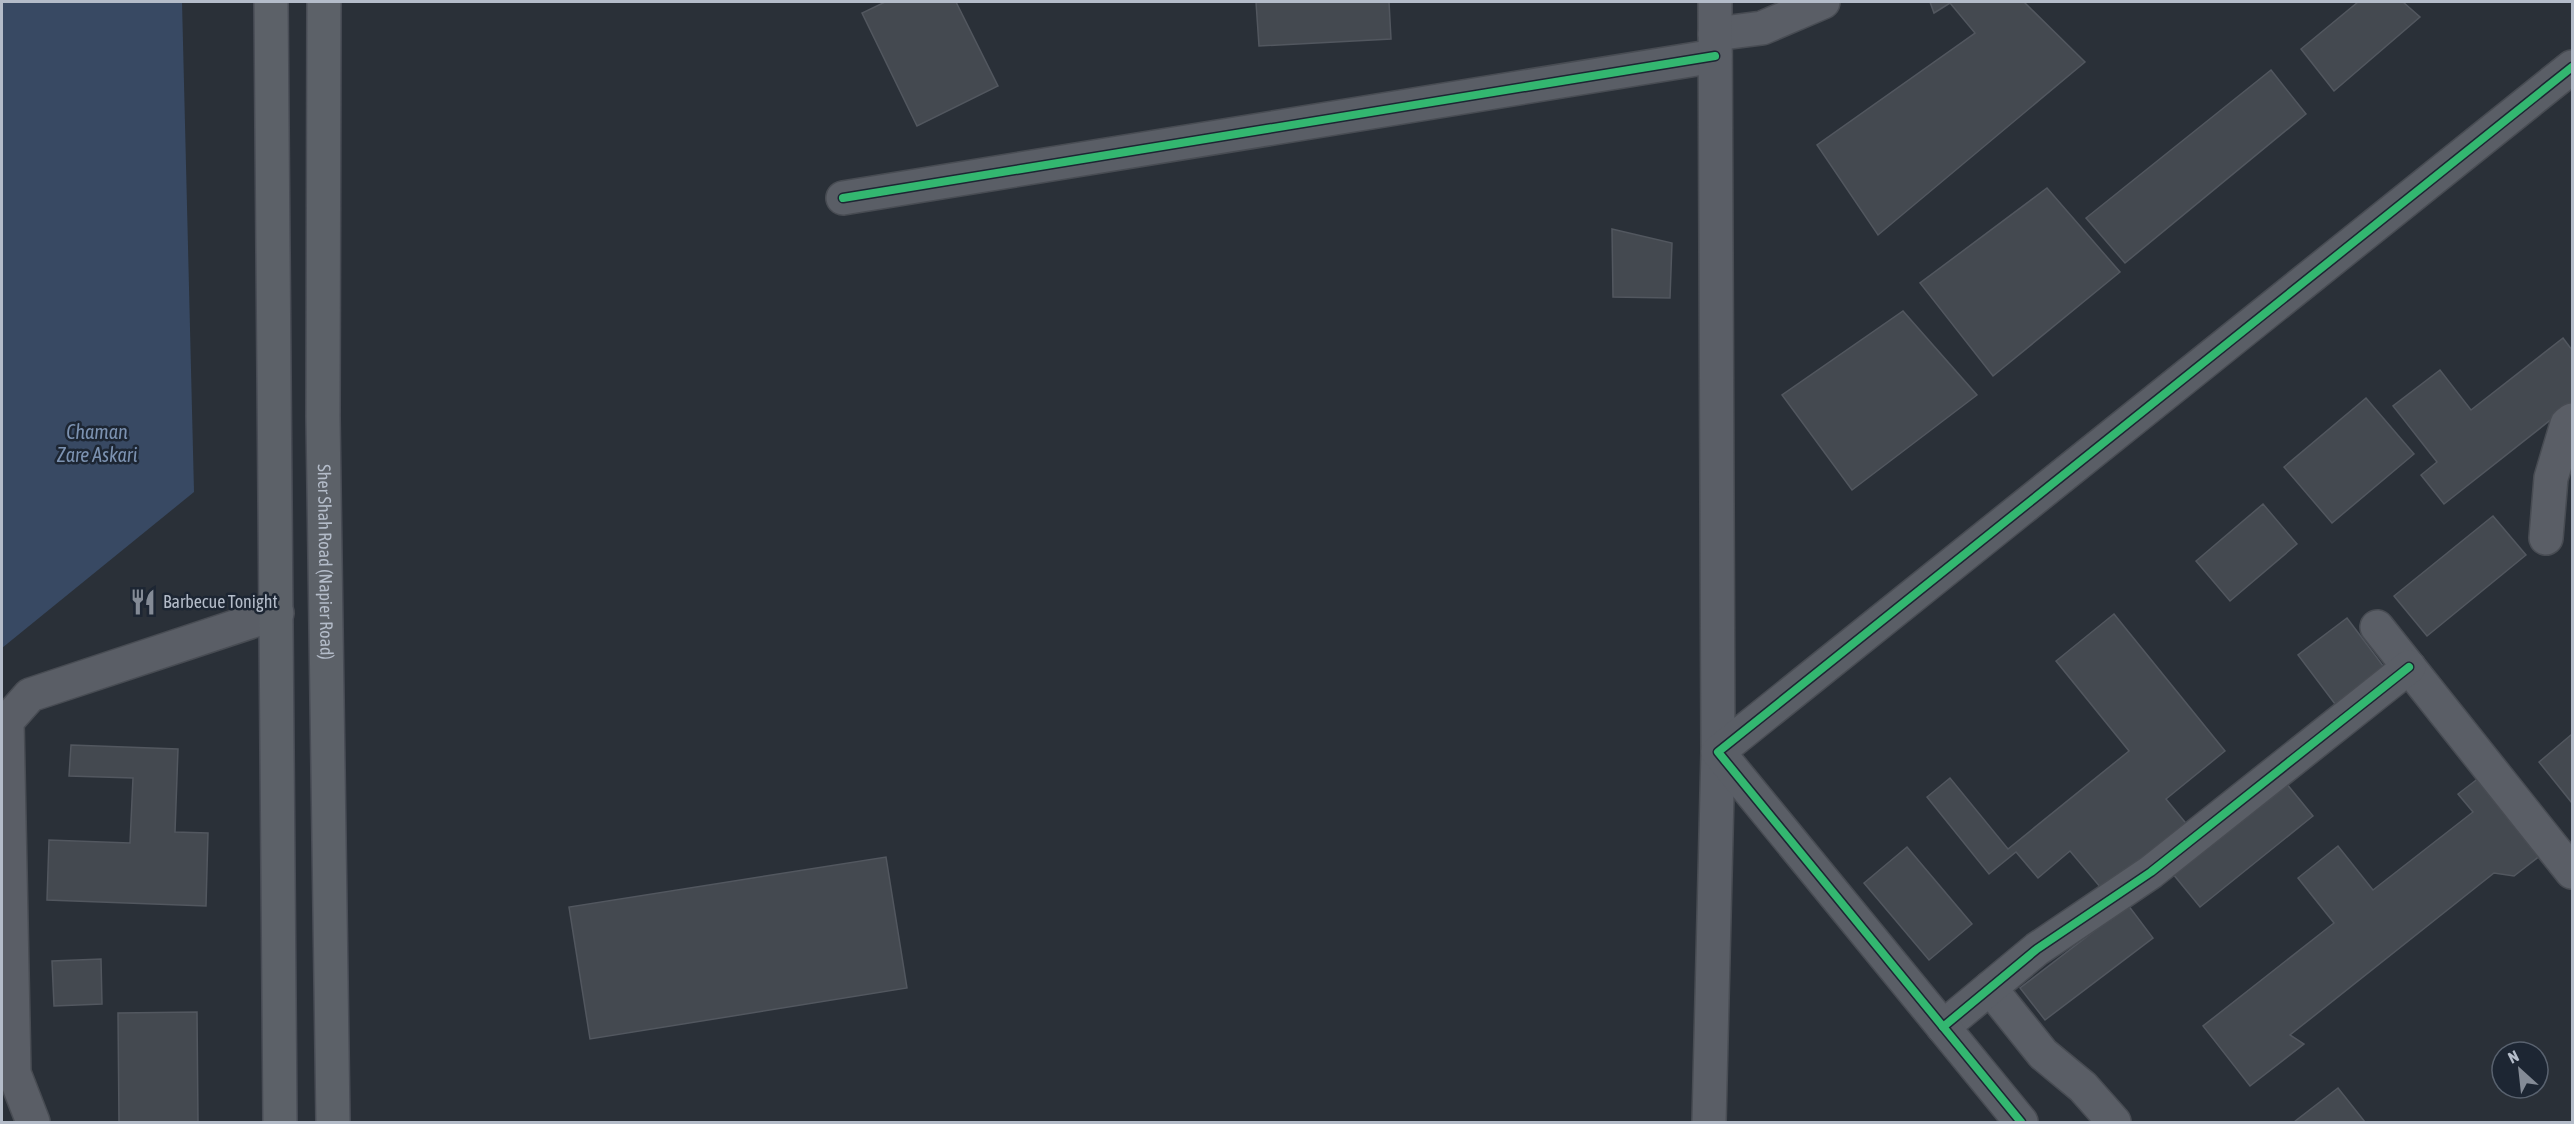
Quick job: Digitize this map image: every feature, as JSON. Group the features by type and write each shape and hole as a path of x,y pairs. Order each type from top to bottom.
{"main road":[{"path":"271,2 280,1122"},
{"name":"Sher Shah Road (Napier Road)","path":"324,2 322,405 333,1122"}],"street":[{"path":"1709,1122 1718,752 1715,2"},
{"path":"843,198 1715,45 1823,2"},
{"path":"1718,752 2572,67"},
{"path":"2546,538 2552,478 2567,424 2572,420"},
{"path":"33,1122 14,1073 7,721 30,694 277,613"},
{"path":"2377,627 2572,872"},
{"path":"1943,1027 2037,949 2151,872 2409,667"},
{"path":"1718,752 2021,1122"},
{"path":"1990,988 2043,1054 2083,1087 2114,1122"}],"water":[{"name":"Chaman Zare Askari","path":"2,2 182,2 194,492 2,648"}],"building":[{"path":"885,2 956,2 998,86 917,126 862,13"},
{"path":"1256,2 1389,2 1391,39 1259,46"},
{"path":"1930,2 2024,2 2085,62 1878,235 1817,145 1975,33 1950,3 1934,13"},
{"path":"2358,2 2403,2 2420,17 2334,91 2301,49"},
{"path":"2271,70 2306,114 2125,263 2086,218"},
{"path":"2047,188 2120,272 1993,376 1920,283"},
{"path":"1612,229 1672,243 1670,298 1613,297"},
{"path":"1903,311 1977,395 1852,490 1782,395"},
{"path":"2563,338 2572,350 2572,403 2444,504 2421,475 2437,462 2393,406 2440,370 2471,410"},
{"path":"2366,398 2414,454 2332,523 2284,467"},
{"path":"2263,504 2297,544 2230,601 2196,561"},
{"path":"2493,516 2526,555 2427,636 2394,596"},
{"path":"2114,614 2225,751 2166,799 2189,827 2106,894 2070,851 2038,878 2016,852 1989,874 1927,797 1950,778 2008,849 2129,751 2056,661"},
{"path":"2347,618 2384,667 2335,704 2298,655"},
{"path":"2572,734 2572,803 2539,762"},
{"path":"71,745 178,749 175,832 208,833 206,906 47,900 49,840 130,843 133,778 69,776"},
{"path":"2484,774 2545,852 2514,876 2494,873 2290,1035 2304,1044 2250,1086 2203,1026 2334,923 2298,878 2338,846 2373,890 2473,812 2458,794"},
{"path":"2286,783 2313,816 2200,907 2173,874"},
{"path":"1907,847 1972,924 1929,960 1864,883"},
{"path":"886,857 907,988 590,1039 569,907"},
{"path":"2128,905 2153,938 2045,1020 2020,988"},
{"path":"101,959 102,1004 54,1006 52,961"},
{"path":"197,1012 198,1122 119,1122 118,1013"},
{"path":"2338,1088 2365,1122 2294,1122"}],"cycle path":[{"path":"843,198 1715,56"},
{"path":"2021,1122 1718,752 2572,67"},
{"path":"1943,1027 2037,949 2151,872 2409,667"}],"place":[{"name":"Barbecue Tonight","path":"143,602"}]}
